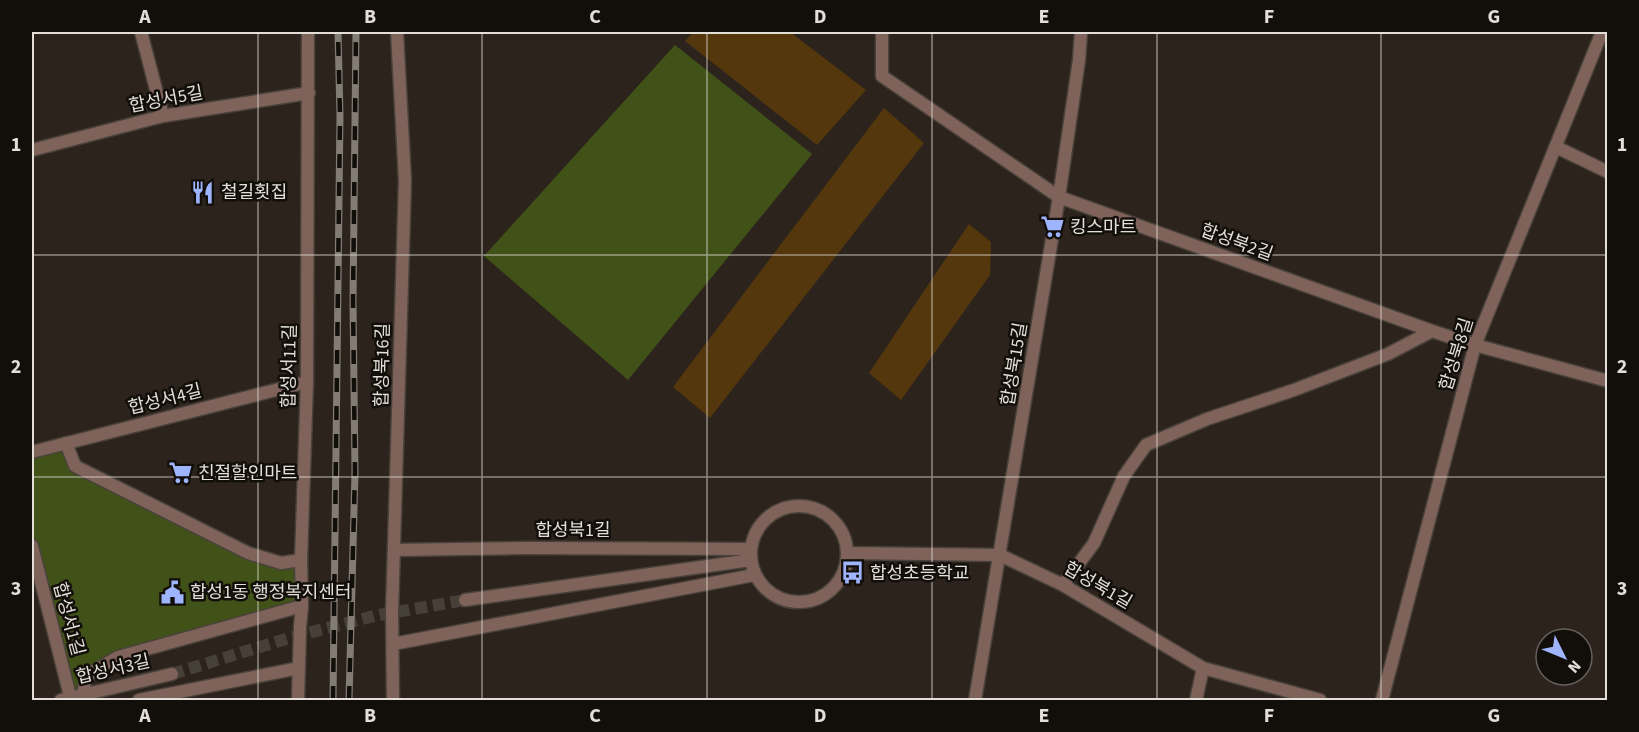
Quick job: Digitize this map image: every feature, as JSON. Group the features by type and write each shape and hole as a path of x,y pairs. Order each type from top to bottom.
{"street":[{"path":"141,32 163,116"},
{"name":"합성서11길","path":"298,700 307,382 308,32"},
{"name":"합성북16길","path":"393,700 405,181 397,32"},
{"name":"합성북2길","path":"882,32 882,76 1059,197 1432,331 1608,381"},
{"name":"합성북15길","path":"975,700 1059,197 1081,32"},
{"name":"합성북8길","path":"1382,700 1475,345 1602,32"},
{"name":"합성서5길","path":"32,150 163,116 309,93"},
{"path":"1556,147 1608,172"},
{"path":"1063,585 1094,543 1124,476 1146,445 1207,419 1294,390 1388,354 1432,331"},
{"name":"합성서4길","path":"32,452 307,382"},
{"path":"66,443 75,466 248,553 281,563 301,560"},
{"path":"802,506 817,509 830,517 840,528 847,553 842,577 831,590 817,599 800,603 784,600 769,593 754,575 751,555 754,536 762,523 773,513 787,507 802,506"},
{"name":"합성서1길","path":"32,546 75,699"},
{"name":"합성북1길","path":"395,550 527,548 751,555"},
{"name":"합성북1길","path":"847,553 1000,555 1063,585 1203,668 1320,700"},
{"path":"465,600 751,555"},
{"path":"393,644 754,575"},
{"path":"75,699 86,676 118,657 302,606"},
{"path":"1196,700 1203,668"},
{"path":"139,700 299,669"},
{"name":"합성서3길","path":"75,699 172,674"}],"green space":[{"path":"675,45 812,154 628,380 484,256"},
{"path":"66,443 75,466 247,553 295,562 302,606 118,657 86,676 83,696 71,698 32,546 32,452"}],"building":[{"path":"693,32 790,32 866,90 817,145 685,41"},
{"path":"884,108 924,143 710,418 673,387"},
{"path":"969,224 991,242 990,275 901,400 869,373"}],"tunnel":[{"path":"172,674 289,638 374,616 465,600"}],"railway":[{"path":"333,700 340,116 338,32"},
{"path":"349,700 355,472 353,301 356,32"}],"place":[{"name":"철길횟집","path":"203,192"},
{"name":"킹스마트","path":"1052,227"},
{"name":"친절할인마트","path":"180,473"},
{"name":"합성초등학교","path":"852,573"},
{"name":"합성1동 행정복지센터","path":"172,592"}]}
